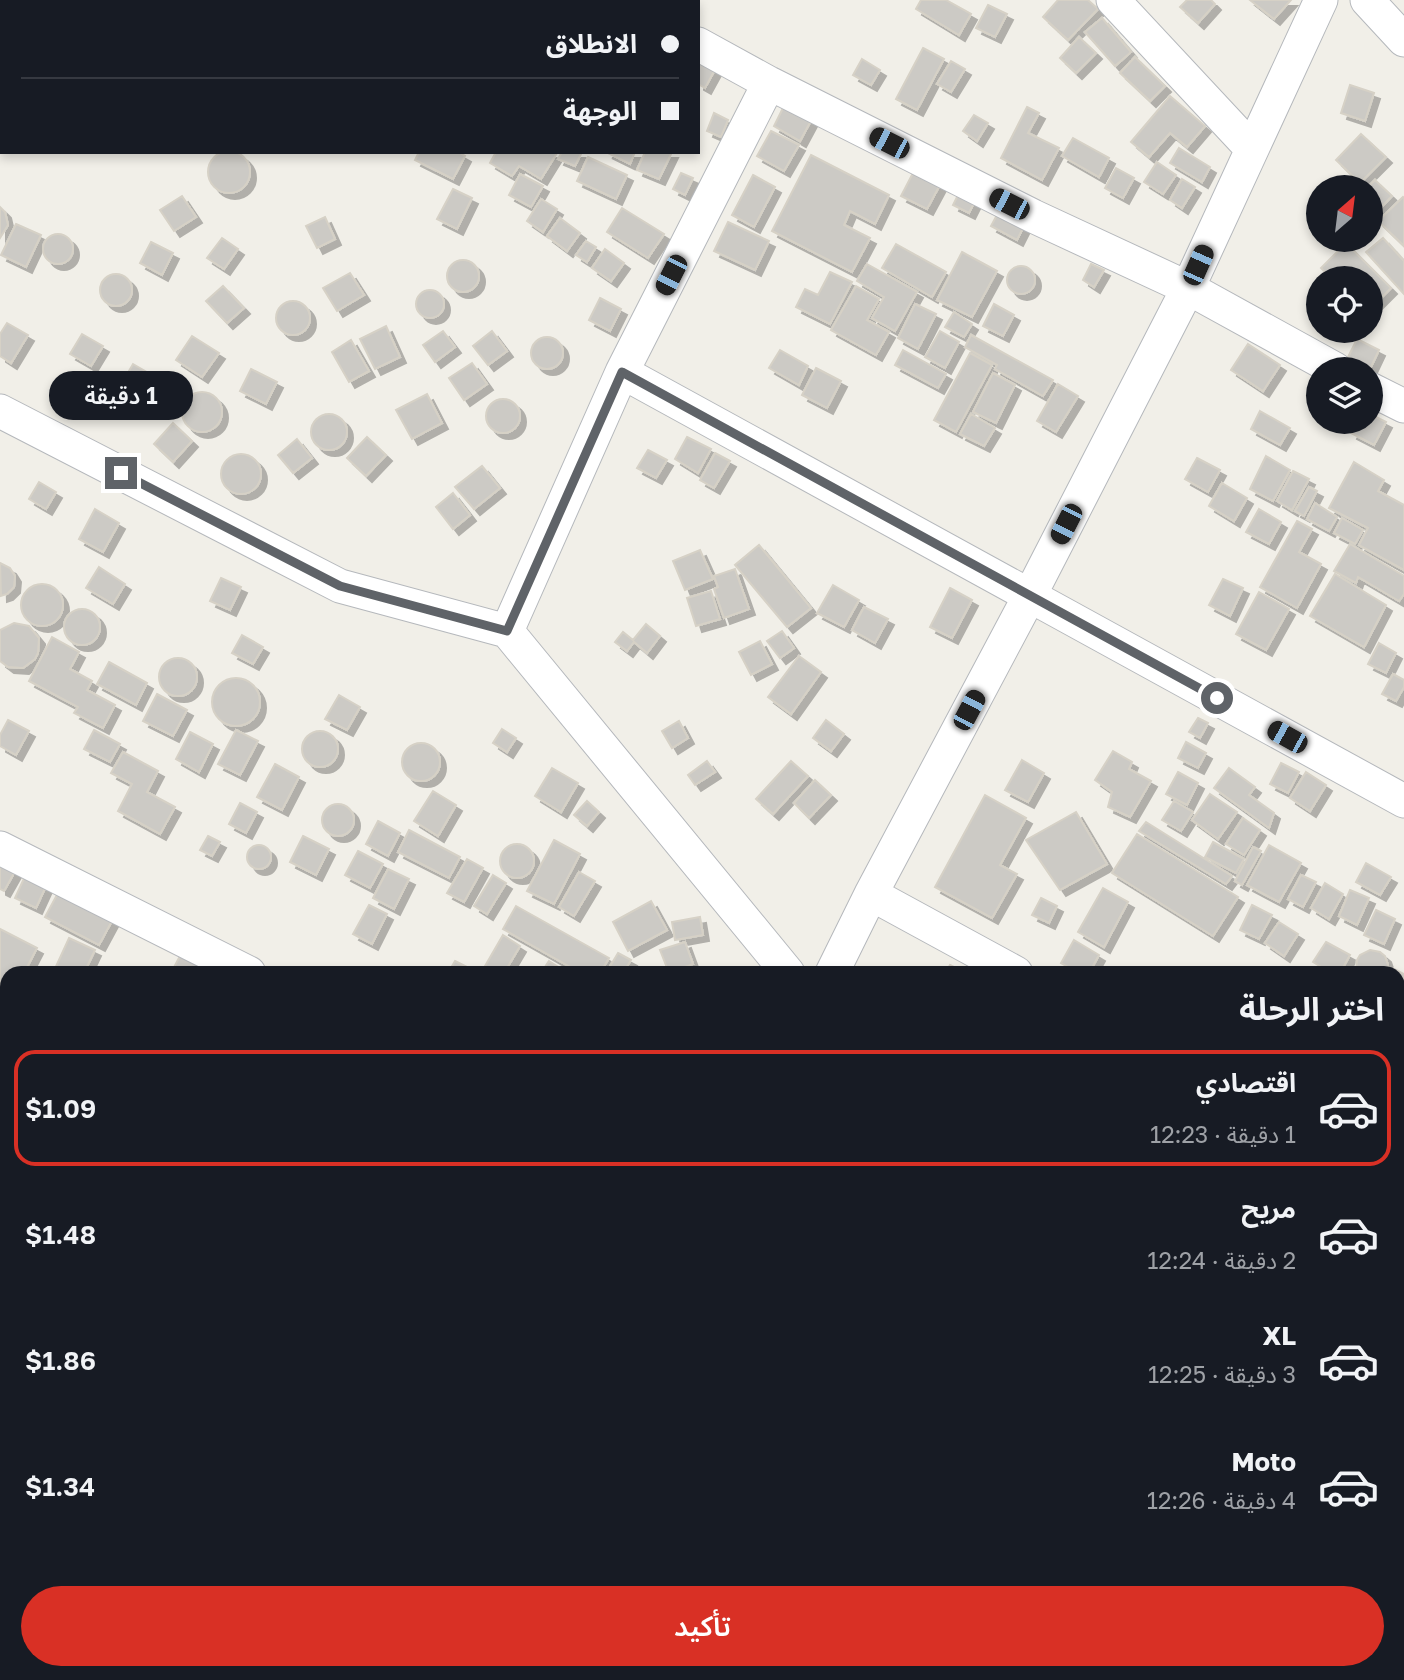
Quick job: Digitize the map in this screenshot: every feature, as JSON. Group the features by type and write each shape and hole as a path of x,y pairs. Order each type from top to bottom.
{"street":[{"path":"1113,0 1251,148"},
{"path":"836,966 1188,288 1321,0"},
{"path":"1367,0 1404,40"},
{"path":"700,45 769,83 1032,216 1188,288 1313,357"},
{"path":"507,631 622,372 769,83"},
{"path":"622,372 1404,801"},
{"path":"1383,396 1404,406"},
{"path":"0,411 340,586 507,631 782,966"},
{"path":"0,848 235,966"},
{"path":"872,894 1003,966"}],"building":[{"path":"921,0 946,0 971,14 959,35 916,9"},
{"path":"1058,0 1088,0 1098,9 1068,40 1043,17"},
{"path":"1187,0 1211,0 1215,4 1198,23 1180,7"},
{"path":"1250,0 1291,0 1274,19"},
{"path":"988,5 1007,14 995,37 976,28"},
{"path":"1102,18 1131,52 1115,66 1085,32"},
{"path":"1079,37 1096,53 1076,73 1060,58"},
{"path":"923,48 944,59 917,110 896,99"},
{"path":"700,57 717,66 705,88 700,85"},
{"path":"1135,57 1165,86 1150,101 1120,73"},
{"path":"862,59 880,70 871,85 853,75"},
{"path":"951,61 965,69 951,92 937,84"},
{"path":"1350,85 1374,93 1365,121 1341,113"},
{"path":"1170,96 1205,126 1187,147 1170,133 1149,157 1131,142"},
{"path":"786,102 813,117 800,141 774,126"},
{"path":"1027,107 1039,113 1028,133 1059,148 1042,180 1001,158"},
{"path":"714,113 728,120 721,137 707,131"},
{"path":"974,115 988,123 977,141 963,131"},
{"path":"771,131 799,145 784,171 757,156"},
{"path":"1361,134 1386,157 1368,175 1352,175 1336,160"},
{"path":"1073,138 1109,158 1099,177 1062,156"},
{"path":"1179,148 1210,167 1202,182 1170,163"},
{"path":"218,154 240,154 249,164 249,180 237,192 221,192 209,180 209,164"},
{"path":"418,154 465,156 453,179 415,160"},
{"path":"495,154 556,154 541,179 519,166 512,176 490,163"},
{"path":"561,154 581,154 575,166 558,159"},
{"path":"610,154 634,154 630,164"},
{"path":"644,154 671,154 659,179 637,170"},
{"path":"811,155 889,195 875,224 850,211 844,225 870,238 852,272 772,231"},
{"path":"588,157 627,175 616,199 577,181"},
{"path":"1157,162 1176,175 1163,194 1144,182"},
{"path":"1116,168 1134,178 1123,198 1105,188"},
{"path":"915,169 941,183 927,209 901,196"},
{"path":"681,173 693,178 685,195 673,189"},
{"path":"520,174 543,186 531,207 509,195"},
{"path":"753,175 775,187 754,227 732,215"},
{"path":"1182,179 1195,187 1182,208 1170,200"},
{"path":"1383,188 1392,196 1383,205"},
{"path":"453,189 472,198 457,229 437,219"},
{"path":"961,189 977,197 969,213 953,205"},
{"path":"182,196 196,217 174,231 160,210"},
{"path":"1404,198 1404,246 1383,226 1383,216"},
{"path":"541,199 557,209 543,232 527,221"},
{"path":"0,207 5,212 8,225 0,238"},
{"path":"622,208 664,234 648,258 607,232"},
{"path":"999,211 1025,224 1017,240 991,226"},
{"path":"325,217 335,239 317,248 306,226"},
{"path":"560,218 580,233 567,251 547,236"},
{"path":"728,222 769,241 755,270 714,251"},
{"path":"16,224 41,235 26,267 1,255"},
{"path":"58,234 68,239 73,249 68,259 58,264 48,259 43,249 48,239"},
{"path":"222,238 238,249 224,269 207,258"},
{"path":"1383,238 1404,261 1404,294 1383,271 1383,266 1379,266 1366,252 1383,252"},
{"path":"586,241 596,247 587,262 576,255"},
{"path":"151,242 173,253 162,275 140,263"},
{"path":"896,244 946,272 932,297 882,268"},
{"path":"605,249 624,263 611,281 592,268"},
{"path":"962,252 997,271 972,317 937,300"},
{"path":"1337,252 1355,252 1369,266 1323,266"},
{"path":"463,260 474,265 479,276 474,287 463,292 452,287 447,276 452,265"},
{"path":"867,264 917,292 895,331 872,318 884,297 857,281"},
{"path":"1091,264 1104,270 1094,287 1083,280"},
{"path":"1021,266 1031,270 1035,280 1031,290 1021,294 1011,290 1007,280 1011,270"},
{"path":"830,272 852,282 830,324 796,307 805,289 818,295"},
{"path":"350,273 364,295 337,311 323,288"},
{"path":"116,274 127,279 132,290 127,301 116,306 105,301 100,290 105,279"},
{"path":"1383,280 1391,288 1383,296"},
{"path":"223,286 244,308 227,323 206,301"},
{"path":"856,286 879,299 867,320 889,332 876,355 831,330"},
{"path":"430,290 440,294 444,304 440,314 430,318 420,314 416,304 420,294"},
{"path":"600,298 621,309 610,331 589,320"},
{"path":"293,301 305,306 310,318 305,330 293,335 281,330 276,318 281,306"},
{"path":"915,304 936,314 918,349 898,338"},
{"path":"994,304 1014,315 1003,336 983,326"},
{"path":"954,312 972,324 964,337 945,327"},
{"path":"7,323 28,335 11,363 0,356 0,334"},
{"path":"386,326 400,357 375,369 360,339"},
{"path":"443,331 455,347 435,362 423,345"},
{"path":"492,331 507,351 488,365 473,346"},
{"path":"940,331 959,342 945,368 925,357"},
{"path":"82,334 103,346 91,366 70,354"},
{"path":"971,335 1053,380 1043,396 995,369 997,365 965,347"},
{"path":"192,336 219,353 202,377 176,360"},
{"path":"547,337 558,342 563,353 558,364 547,369 536,364 531,353 536,342"},
{"path":"351,340 369,371 349,382 332,352"},
{"path":"1355,343 1365,343 1379,350 1376,357 1348,357"},
{"path":"1248,344 1280,365 1263,391 1231,370"},
{"path":"780,350 808,366 799,385 769,368"},
{"path":"903,350 946,374 938,388 895,365"},
{"path":"970,353 992,365 956,432 934,420"},
{"path":"472,363 487,384 464,400 449,378"},
{"path":"133,364 159,379 145,402 119,388"},
{"path":"816,368 841,381 827,408 802,395"},
{"path":"251,369 277,382 266,404 240,391"},
{"path":"993,373 1015,385 996,423 973,412"},
{"path":"1058,384 1078,396 1056,432 1037,421"},
{"path":"202,392 210,393 216,398 221,404 221,420 216,426 210,431 202,432 194,431 188,426 183,420 182,412 183,404 188,398 194,393"},
{"path":"427,394 442,423 412,439 396,410"},
{"path":"503,399 515,404 520,416 515,428 503,433 491,428 486,416 491,404"},
{"path":"1260,411 1290,428 1280,445 1251,429"},
{"path":"329,414 342,419 347,432 342,445 329,450 316,445 311,432 316,419"},
{"path":"971,414 995,428 984,446 960,434"},
{"path":"173,423 192,441 173,462 154,444"},
{"path":"1353,434 1380,434 1374,445"},
{"path":"367,437 386,455 366,476 347,458"},
{"path":"687,437 711,449 698,473 675,459"},
{"path":"297,439 312,458 293,473 278,455"},
{"path":"648,450 667,460 656,478 637,468"},
{"path":"715,453 730,461 714,488 700,480"},
{"path":"241,454 255,460 261,474 255,488 241,494 227,488 221,474 227,460"},
{"path":"1266,456 1290,470 1273,501 1250,489"},
{"path":"1197,458 1220,470 1208,492 1185,479"},
{"path":"1354,462 1384,480 1378,491 1404,505 1404,570 1359,545 1368,528 1329,508"},
{"path":"482,466 500,488 474,509 455,487"},
{"path":"1293,471 1309,479 1292,510 1277,501"},
{"path":"39,482 56,492 46,509 29,499"},
{"path":"1222,483 1247,498 1234,521 1209,506"},
{"path":"1309,487 1317,491 1304,516 1295,511"},
{"path":"453,493 470,515 453,529 436,507"},
{"path":"1315,503 1337,517 1329,531 1307,519"},
{"path":"95,509 119,523 103,552 79,539"},
{"path":"1259,509 1281,522 1269,544 1246,532"},
{"path":"1342,518 1363,530 1355,544 1334,533"},
{"path":"1297,521 1312,529 1299,552 1321,564 1297,608 1260,587"},
{"path":"1350,544 1404,576 1404,594 1399,601 1358,577 1356,583 1334,571"},
{"path":"759,545 811,608 787,627 735,565"},
{"path":"700,550 713,579 685,590 673,561"},
{"path":"0,563 10,568 15,576 14,587 1,596"},
{"path":"99,567 125,584 113,604 86,588"},
{"path":"735,569 749,609 724,618 714,589 718,587 714,576"},
{"path":"1335,574 1386,605 1364,647 1310,616"},
{"path":"221,578 241,587 230,610 210,601"},
{"path":"1223,579 1243,588 1230,616 1209,605"},
{"path":"42,584 57,590 63,605 57,620 42,626 27,620 21,605 27,590"},
{"path":"833,585 859,600 844,627 817,613"},
{"path":"950,588 972,600 952,638 930,627"},
{"path":"711,591 720,619 696,626 687,598"},
{"path":"1259,592 1289,609 1266,650 1236,634"},
{"path":"864,607 888,619 875,643 852,630"},
{"path":"82,609 95,614 100,627 95,640 82,645 69,640 64,627 69,614"},
{"path":"14,623 29,626 39,638 35,659 23,668 8,667 0,661 0,630"},
{"path":"646,624 660,636 647,653 634,642 627,651 615,642 623,632 633,640"},
{"path":"782,631 794,648 780,658 767,641"},
{"path":"242,635 263,647 253,664 232,653"},
{"path":"52,637 79,652 70,669 92,681 87,690 115,705 103,728 74,713 78,707 29,681"},
{"path":"760,641 772,664 751,675 739,652"},
{"path":"1379,643 1396,653 1386,673 1368,664"},
{"path":"799,656 821,672 791,714 768,697"},
{"path":"178,658 191,664 197,677 191,690 178,696 165,690 159,677 165,664"},
{"path":"109,662 147,683 136,705 97,684"},
{"path":"1393,674 1404,680 1404,687 1396,701 1382,694"},
{"path":"236,678 253,685 260,702 253,719 236,726 219,719 212,702 219,685"},
{"path":"157,694 187,710 173,736 143,721"},
{"path":"339,695 360,707 347,730 325,719"},
{"path":"1198,718 1208,723 1200,738 1189,732"},
{"path":"8,720 29,731 16,755 0,746 0,735"},
{"path":"826,720 844,734 831,751 813,738"},
{"path":"679,721 688,738 672,748 662,731"},
{"path":"502,729 516,738 507,752 493,743"},
{"path":"94,730 120,744 110,762 84,749"},
{"path":"236,730 258,741 240,775 218,764"},
{"path":"320,731 332,737 338,749 332,761 320,767 308,761 302,749 308,737"},
{"path":"190,732 213,744 199,772 176,759"},
{"path":"1186,742 1206,753 1198,768 1178,758"},
{"path":"421,743 434,749 440,762 434,775 421,781 408,775 402,762 408,749"},
{"path":"1113,751 1132,762 1129,769 1151,781 1130,817 1108,807 1112,792 1095,780"},
{"path":"123,752 158,771 147,792 175,807 160,834 118,811 132,784 111,773"},
{"path":"1022,760 1044,773 1028,802 1005,790"},
{"path":"707,761 715,772 695,785 688,775"},
{"path":"791,761 808,776 773,814 756,799"},
{"path":"1281,763 1299,772 1288,793 1270,784"},
{"path":"275,764 299,777 282,810 257,797"},
{"path":"552,768 578,783 561,812 535,796"},
{"path":"1229,768 1255,787 1249,795 1274,813 1269,828 1214,788"},
{"path":"1178,772 1198,783 1187,805 1166,794"},
{"path":"1306,772 1326,785 1310,811 1290,798"},
{"path":"815,780 831,795 809,818 794,803"},
{"path":"433,791 456,805 438,836 414,821"},
{"path":"1210,794 1237,812 1218,839 1192,820"},
{"path":"985,795 1026,818 1000,865 1017,874 992,918 935,887"},
{"path":"587,801 599,812 587,826 574,815"},
{"path":"1174,801 1193,812 1181,831 1162,820"},
{"path":"240,803 257,812 246,833 229,824"},
{"path":"338,804 349,809 354,820 349,831 338,836 327,831 322,820 327,809"},
{"path":"1076,812 1107,864 1060,890 1026,840"},
{"path":"1243,818 1260,830 1244,855 1226,844"},
{"path":"378,821 400,833 388,856 366,844"},
{"path":"1146,822 1232,876 1226,884 1139,831"},
{"path":"409,830 460,857 449,878 398,852"},
{"path":"1137,834 1238,897 1213,936 1112,873"},
{"path":"208,836 220,842 212,856 200,850"},
{"path":"303,836 329,849 316,875 290,862"},
{"path":"554,840 580,854 554,904 527,891"},
{"path":"1213,842 1244,859 1236,873 1205,857"},
{"path":"517,844 529,849 534,861 529,873 517,878 505,873 500,861 505,849"},
{"path":"259,845 268,848 271,857 268,866 259,869 250,866 247,857 250,848"},
{"path":"1269,845 1301,863 1279,902 1247,885"},
{"path":"1253,847 1261,851 1242,885 1235,881"},
{"path":"358,851 383,864 370,888 345,875"},
{"path":"467,859 483,868 464,902 447,893"},
{"path":"0,860 17,868 4,891 0,889"},
{"path":"1366,863 1391,877 1380,895 1356,882"},
{"path":"388,869 409,879 394,909 373,898"},
{"path":"579,872 595,881 574,916 559,907"},
{"path":"26,874 47,884 36,908 15,898"},
{"path":"493,875 506,883 487,914 474,906"},
{"path":"1301,875 1316,882 1303,907 1288,899"},
{"path":"1325,883 1343,894 1329,919 1311,908"},
{"path":"1103,888 1128,902 1104,947 1078,932"},
{"path":"1350,890 1369,898 1357,925 1339,916"},
{"path":"59,891 113,919 99,945 45,917"},
{"path":"1041,898 1057,906 1049,923 1032,915"},
{"path":"651,901 667,930 628,951 613,922"},
{"path":"369,905 387,914 372,944 353,934"},
{"path":"1252,905 1272,915 1259,939 1240,930"},
{"path":"516,906 609,958 604,966 569,966 503,929"},
{"path":"1376,910 1395,919 1384,944 1364,935"},
{"path":"700,917 703,935 675,940 672,922"},
{"path":"1279,922 1298,934 1284,956 1265,943"},
{"path":"0,929 37,948 28,966 0,966"},
{"path":"503,935 520,946 508,966 485,966"},
{"path":"69,938 95,950 87,966 56,966"},
{"path":"1074,940 1099,955 1093,966 1066,966 1061,963"},
{"path":"685,942 693,964 666,966 660,950"},
{"path":"1326,942 1350,955 1344,966 1320,966 1313,962"},
{"path":"1370,950 1380,952 1385,956 1388,966 1357,966 1360,955"},
{"path":"182,952 209,966 175,966"},
{"path":"618,953 631,960 627,966 610,966"},
{"path":"455,961 465,966 452,966"}],"route":[{"path":"121,473 340,586 370,595 394,598 507,631 622,372 1217,698"}]}
